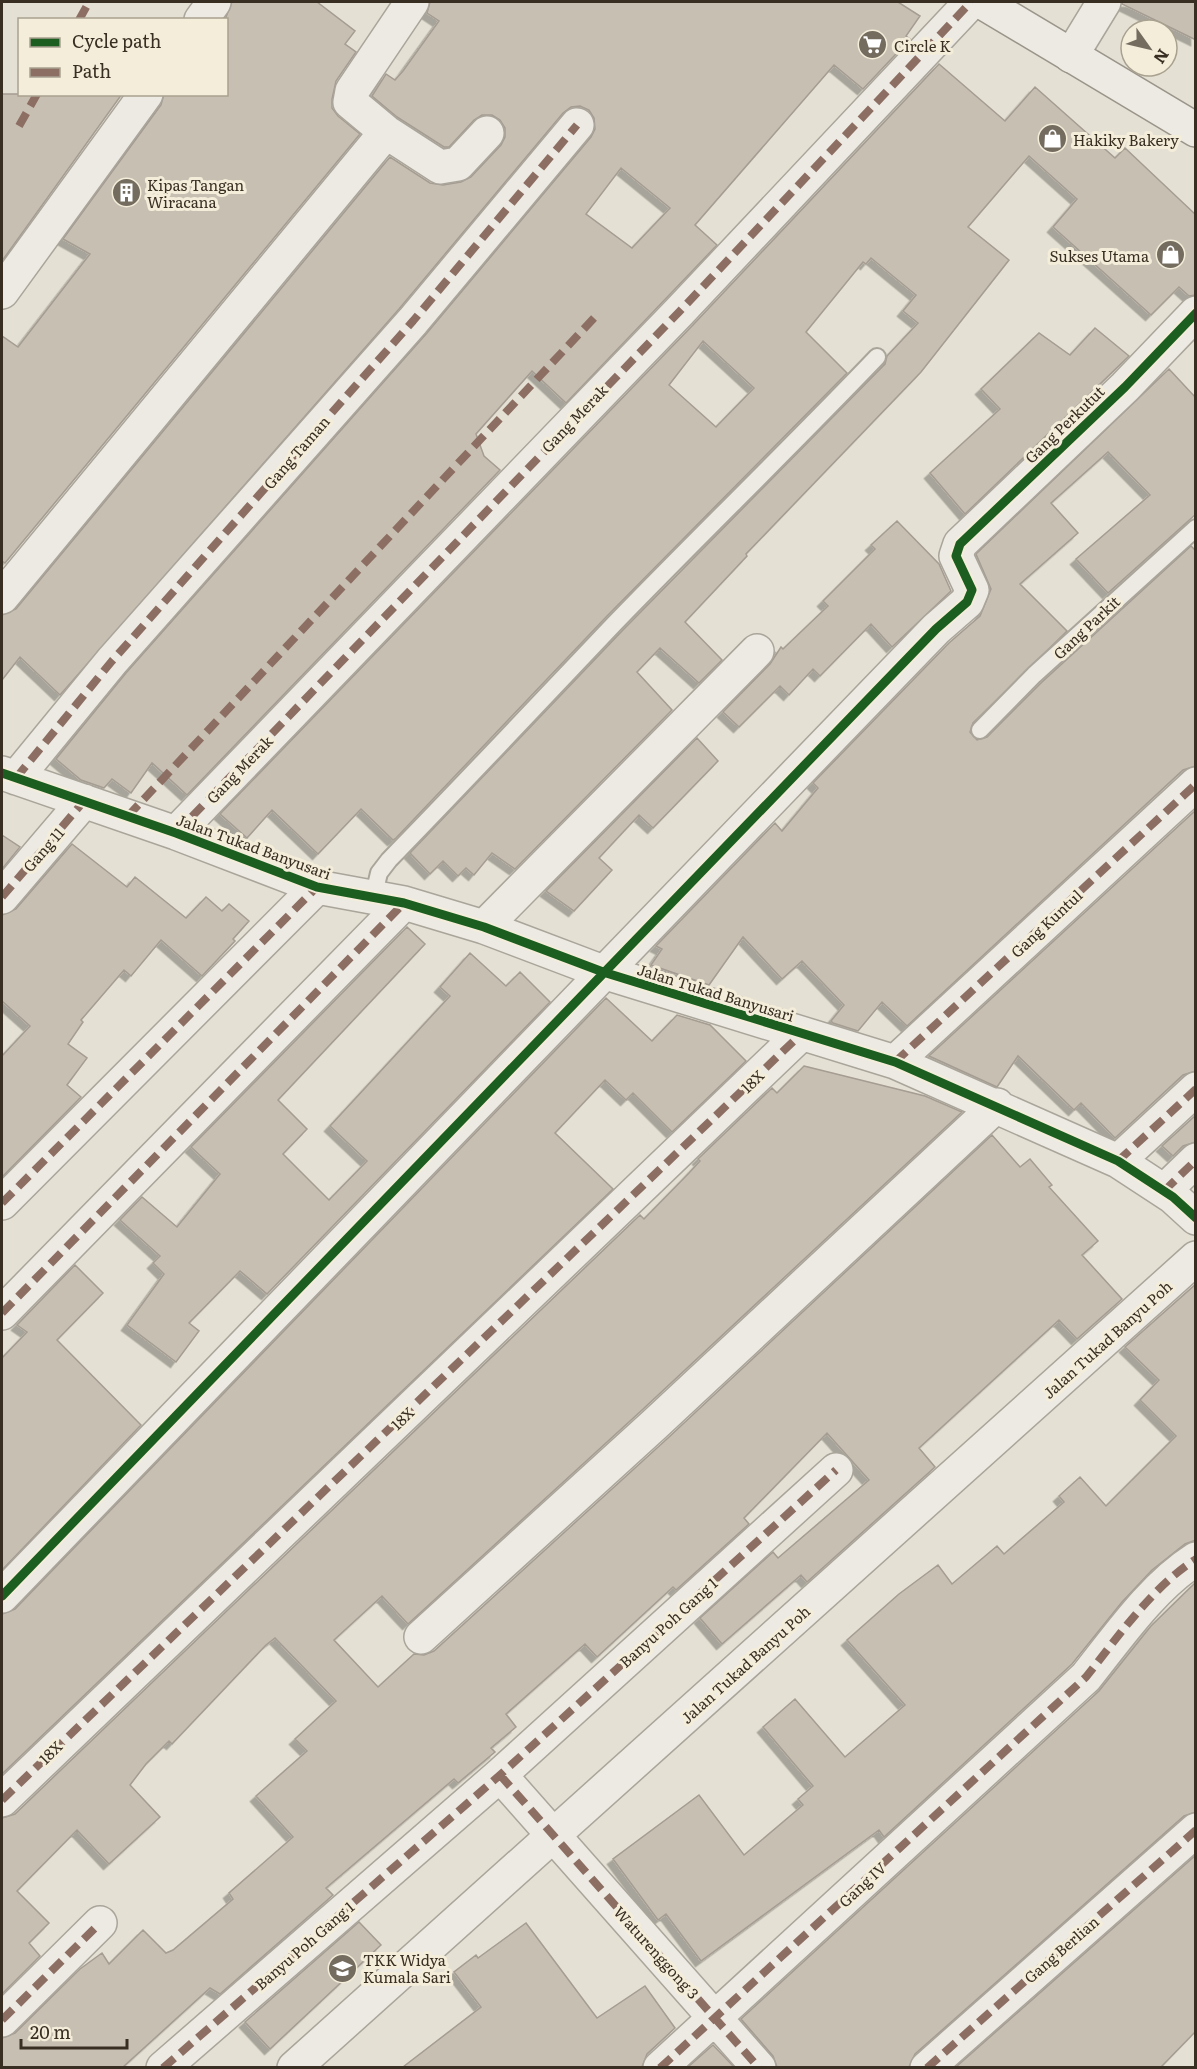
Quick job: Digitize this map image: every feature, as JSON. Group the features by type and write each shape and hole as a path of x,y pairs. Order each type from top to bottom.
{"street":[{"path":"202,18 214,2"},
{"path":"412,2 352,91 350,102 386,132 440,167 447,168 458,164 487,133"},
{"name":"Gang Merak","path":"176,833 679,312 971,2"},
{"path":"982,2 1071,56 1192,120"},
{"path":"1071,56 1104,2"},
{"path":"2,292 145,96"},
{"name":"Gang Taman","path":"9,776 412,321 576,125"},
{"path":"2,597 386,132"},
{"name":"Gang Perkutut","path":"603,972 936,629 967,602 972,590 956,556 960,544 1125,387 1196,313"},
{"path":"484,927 757,651"},
{"name":"Jalan Tukad Banyusari","path":"9,776 176,833 317,887 388,901 484,927 603,972 895,1062 997,1105 1118,1161 1164,1191 1196,1218"},
{"name":"Gang Kuntul","path":"895,1062 1196,784"},
{"name":"Gang 11","path":"2,897 84,801"},
{"path":"2,1203 317,887"},
{"path":"2,1313 388,901"},
{"path":"2,1596 603,972"},
{"name":"18X","path":"2,1800 801,1034"},
{"path":"1118,1161 1196,1089"},
{"path":"421,1637 655,1424 997,1105"},
{"path":"1164,1191 1196,1160"},
{"name":"Jalan Tukad Banyu Poh","path":"294,2067 1196,1258"},
{"name":"Banyu Poh Gang 1","path":"163,2067 500,1775 836,1470"},
{"name":"Gang IV","path":"660,2067 716,2019 1086,1677 1134,1618 1165,1586 1196,1559"},
{"path":"500,1775 554,1836"},
{"name":"Gang Berlian","path":"927,2067 1196,1830"},
{"name":"Waturenggong 3","path":"554,1836 759,2067"},
{"path":"2,2020 100,1923"}],"lane":[{"path":"388,901 380,873 389,860 506,741 616,622 760,479 877,357"},
{"name":"Gang Parkit","path":"980,730 1034,675 1196,528"}],"building":[{"path":"232,2 317,2 355,31 345,44 356,52 336,81 332,108 360,134 5,563 2,561 2,336 18,347 90,254 63,239 161,105 163,96 228,96 228,18 226,17"},
{"path":"430,2 898,2 920,16 906,36 910,39 863,89 834,65 695,225 717,245 566,403 532,371 476,434 484,456 500,470 187,795 152,763 131,793 112,779 104,788 81,780 56,759 126,673 427,333 591,137 595,129 594,118 589,110 580,106 571,107 563,113 399,309 60,695 20,657 2,680 2,615 16,609 390,157 430,183 443,185 461,182 471,177 501,145 505,137 505,128 500,120 492,115 482,115 474,120 449,147 444,147 397,117 372,96 386,74 395,80 439,21 427,13","holes":["621,168 670,208 632,248 586,214"]},
{"path":"1123,2 1196,2 1196,40 1179,32 1179,18 1151,18 1122,4"},
{"path":"939,64 1005,121 1035,87 1115,158 1125,148 1196,215 1196,295 1189,296 1179,287 1151,315 1053,227 1077,199 1029,156 968,227 1009,260 921,372 746,554 747,556 685,622 722,660 699,683 660,648 637,672 672,710 515,869 492,853 474,875 466,868 458,876 443,861 430,874 410,853 623,630 885,364 887,356 918,323 903,311 916,295 871,258 866,264 863,262 806,332 847,373 607,616 396,838 393,840 361,809 318,854 272,810 247,838 220,814 693,325","holes":["703,341 754,388 716,427 669,385"]},
{"path":"2,94 121,96 2,261"},
{"path":"1095,328 1129,356 965,514 930,473 1000,409 981,389 1039,333 1070,355"},
{"path":"1169,369 1196,398 1196,514 1108,593 1076,559 1150,495 1108,452 1051,503 1078,533 1020,584 1067,631 973,723 970,732 977,740 987,737 1041,683 1191,546 1196,551 1196,766 1183,770 907,1026 882,1002 858,1031 833,1023 831,1021 844,1005 802,961 782,979 743,937 709,985 651,965 662,949 656,946 775,823 782,831 818,788 813,783 949,643 980,616 991,589 976,554"},
{"path":"897,521 939,564 951,591 892,647 871,624 820,676 813,669 789,695 780,686 739,727 723,712 770,664 781,647 783,649 828,606 823,601 875,549 871,545"},
{"path":"697,738 718,761 653,828 639,815 599,858 612,870 574,911 546,891"},
{"path":"1196,810 1196,1071 1183,1075 1115,1138 1081,1103 1074,1110 1018,1056 997,1087 929,1056"},
{"path":"2,835 20,847 2,869"},
{"path":"72,844 127,887 135,877 186,918 206,897 222,911 229,904 249,921 233,939 235,941 202,976 161,940 131,976 124,970 81,1020 83,1022 68,1044 87,1058 67,1085 81,1097 2,1177 2,1056 30,1026 2,1001 2,915 16,909"},
{"path":"407,927 425,944 278,1100 307,1129 283,1154 329,1200 367,1161 330,1126 450,996 440,987 470,953 506,986 520,972 550,1002 267,1294 240,1271 189,1323 199,1331 176,1362 127,1325 164,1274 153,1263 160,1256 120,1220 142,1197 177,1227 220,1174 191,1147"},
{"path":"606,998 652,1041 677,1015 710,1025 746,1061 672,1132 633,1093 626,1100 605,1080 555,1133 613,1189 2,1774 2,1614 15,1609"},
{"path":"804,1066 925,1096 962,1112 408,1624 382,1596 334,1640 378,1687 414,1654 424,1655 434,1651 668,1438 992,1135 1020,1167 1030,1159 1052,1185 1049,1187 1098,1241 1082,1255 1122,1299 1077,1339 1059,1320 919,1448 935,1467 807,1582 801,1575 722,1644 700,1618 773,1552 778,1558 869,1480 827,1433 744,1518 749,1524 676,1590 673,1587 597,1657 585,1644 506,1714 516,1727 491,1748 495,1752 458,1783 454,1779 326,1888 333,1895 220,1994 210,1988 123,2067 2,2067 2,2038 15,2033 80,1969 102,1953 109,1964 143,1930 166,1953 173,1950 233,1899 229,1893 293,1837 256,1796 307,1751 295,1739 336,1701 275,1638 266,1645 172,1744 169,1741 146,1764 130,1785 160,1817 109,1864 77,1830 17,1891 49,1923 29,1943 40,1956 2,1994 2,1818 15,1814 640,1215 644,1219 700,1161 698,1159 772,1088 777,1093"},
{"path":"1196,1115 1196,1142 1183,1146 1173,1156 1162,1146"},
{"path":"75,1265 103,1293 57,1340 141,1425 2,1570 2,1358 27,1332 17,1325"},
{"path":"1196,1284 1196,1540 1185,1544 1152,1570 1122,1602 1072,1664 884,1837 879,1830 701,1961 666,1914 658,1920 613,1859 699,1795 744,1855 803,1805 798,1799 813,1786 763,1727 795,1699 845,1757 905,1705 847,1640 899,1594 938,1565 952,1584 997,1546 1004,1554 1064,1502 1059,1496 1080,1477 1106,1506 1176,1436 1140,1400 1159,1380 1125,1347"},
{"path":"1196,1582 1196,1812 1184,1816 915,2054 909,2067 777,2067 773,2056 741,2019 1099,1691 1151,1626"},
{"path":"1196,1855 1196,2031 1161,2067 956,2067"},
{"path":"359,1922 381,1945 270,2049 245,2022"},
{"path":"526,1923 597,2018 645,1986 675,2028 647,2054 642,2067 403,2067 481,2007 454,1972 476,1955 478,1958"},
{"path":"713,2045 734,2067 688,2067"}],"marked path":[{"path":"80,18 89,2"},
{"path":"176,833 679,312 971,2"},
{"path":"19,126 36,96"},
{"path":"16,778 112,661 413,321 577,125"},
{"path":"128,816 595,317"},
{"path":"895,1062 1196,784"},
{"path":"2,897 84,801"},
{"path":"2,1203 317,887"},
{"path":"2,1313 404,903"},
{"path":"2,1800 801,1034"},
{"path":"1118,1161 1196,1089"},
{"path":"1164,1191 1196,1160"},
{"path":"163,2068 500,1775 836,1470"},
{"path":"660,2068 1086,1677 1150,1598 1180,1570 1196,1559"},
{"path":"500,1775 759,2068"},
{"path":"927,2068 1196,1830"},
{"path":"2,2020 100,1923"}],"cycle path":[{"path":"2,1596 936,629 967,602 972,590 956,556 960,544 1125,387 1196,313"},
{"path":"2,773 176,833 317,887 404,903 484,927 603,972 895,1062 1118,1161 1173,1197 1196,1218"}],"place":[{"name":"Circle K","path":"873,45"},
{"name":"Hakiky Bakery","path":"1052,139"},
{"name":"Kipas Tangan Wiracana","path":"126,193"},
{"name":"Sukses Utama","path":"1170,255"},
{"name":"TKK Widya Kumala Sari","path":"342,1968"}]}
